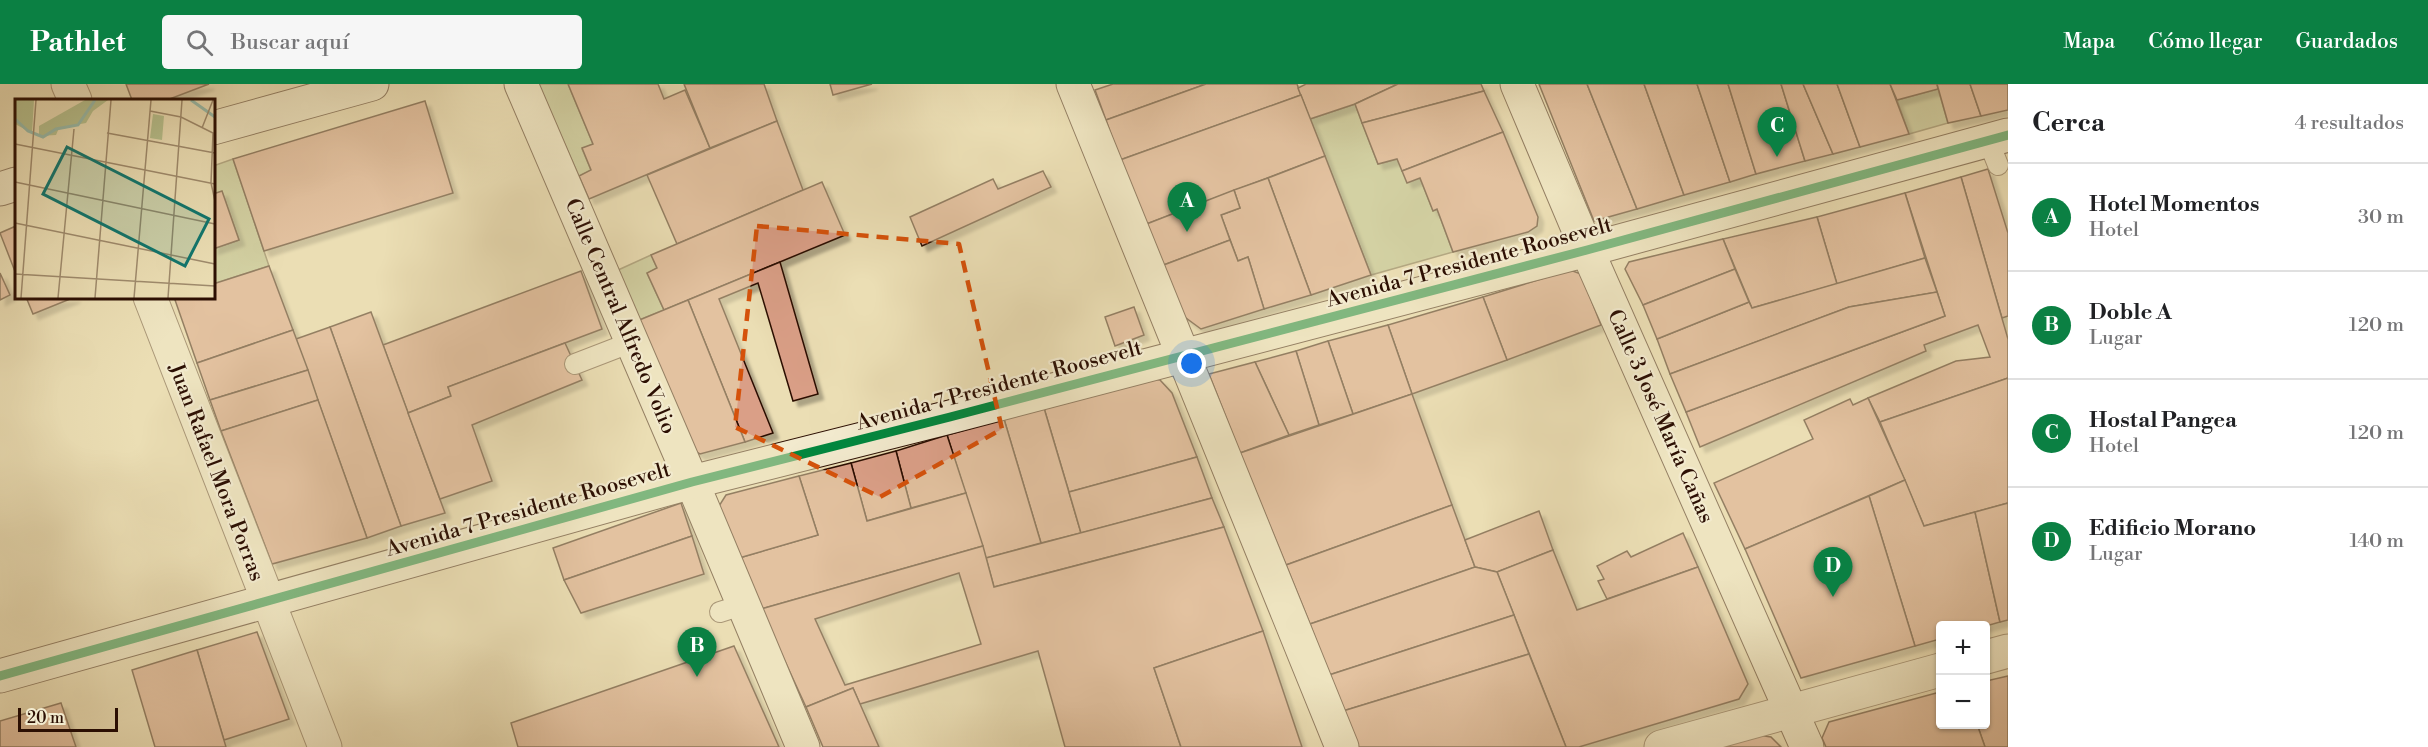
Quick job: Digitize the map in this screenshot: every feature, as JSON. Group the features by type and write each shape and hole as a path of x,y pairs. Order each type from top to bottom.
{"street":[{"path":"68,84 75,99"},
{"path":"214,128 372,84"},
{"name":"Calle Central Alfredo Volio","path":"521,84 692,482 731,609 803,747"},
{"path":"1073,84 1342,747"},
{"name":"Calle 3 José María Cañas","path":"1517,84 1587,250 1807,747"},
{"name":"Avenida 7 Presidente Roosevelt","path":"0,676 267,601 422,567 692,482 1587,250 1998,147"},
{"path":"0,189 15,184"},
{"name":"Juan Rafael Mora Porras","path":"150,298 325,747"},
{"path":"1990,656 2008,651"},
{"path":"1661,747 1936,671"}],"lane":[{"path":"574,364 632,342"}],"highlighted area":[{"path":"757,226 959,244 1002,429 880,497 735,427"}],"green space":[{"path":"538,84 568,84 593,144 582,149 591,170 579,176"},
{"path":"1938,89 1948,123 1909,134 1897,100"},
{"path":"1355,104 1378,164 1397,159 1420,178 1433,211 1437,209 1453,252 1371,275 1310,119"},
{"path":"233,159 269,266 214,284 214,249 239,240 222,192 214,194 214,166"},
{"path":"651,255 657,268 647,273 664,310 637,321 616,271"}],"building":[{"path":"126,84 209,84 170,99 132,99"},
{"path":"568,84 658,84 664,99 685,90 710,148 589,199 579,176 591,170 582,148 593,144"},
{"path":"684,84 764,84 777,121 710,148"},
{"path":"830,84 872,84 833,95"},
{"path":"1113,84 1206,84 1106,120 1095,90"},
{"path":"1206,84 1297,84 1301,95 1120,160 1106,120"},
{"path":"1306,84 1398,84 1355,104 1310,119 1298,88"},
{"path":"1398,84 1481,84 1484,91 1362,123 1355,104"},
{"path":"1539,84 1587,84 1637,209 1594,221"},
{"path":"1587,84 1644,84 1684,195 1637,209"},
{"path":"1644,84 1697,84 1730,182 1684,195"},
{"path":"1697,84 1728,84 1756,174 1730,182"},
{"path":"1728,84 1781,84 1805,161 1756,174"},
{"path":"1781,84 1803,84 1833,154 1805,161"},
{"path":"1803,84 1837,84 1860,147 1833,154"},
{"path":"1837,84 1890,84 1909,134 1860,147"},
{"path":"1890,84 1937,84 1938,89 1897,100"},
{"path":"1937,84 1970,84 1981,116 1948,123"},
{"path":"1970,84 2008,84 2008,110 1981,116"},
{"path":"1484,91 1503,132 1402,171 1397,159 1378,164 1362,123"},
{"path":"1301,95 1325,156 1144,225 1120,160"},
{"path":"425,101 453,193 264,251 233,159"},
{"path":"777,121 803,190 677,244 647,175"},
{"path":"1503,132 1538,217 1537,226 1528,232 1453,252 1437,209 1433,211 1420,178 1407,183 1402,171"},
{"path":"1325,156 1371,275 1311,295 1268,178"},
{"path":"1988,169 2008,233 2008,316 2002,318 1961,177"},
{"path":"1043,171 1051,187 922,246 910,217 993,179 998,189"},
{"path":"1961,177 2008,339 2008,378 1880,422 1868,398 1956,361 1990,357 1978,325 1924,345 1926,351 1700,447 1686,412 1945,316 1905,193"},
{"path":"1268,178 1311,295 1264,309 1248,257 1238,261 1221,215 1240,208 1234,190"},
{"path":"822,182 845,235 664,310 647,273 657,268 651,255"},
{"path":"1234,190 1240,208 1221,215 1230,240 1161,266 1144,225"},
{"path":"222,191 239,240 214,249 214,194"},
{"path":"1905,193 1925,258 1837,284 1817,217"},
{"path":"1817,217 1837,284 1752,308 1723,239"},
{"path":"15,226 15,271 0,233"},
{"path":"1723,239 1735,269 1643,305 1625,269 1629,262"},
{"path":"1230,240 1238,261 1248,257 1264,309 1201,329 1182,315 1161,266"},
{"path":"1925,258 1937,292 1849,307 1670,374 1657,339 1749,302 1752,308"},
{"path":"780,262 818,394 793,401 758,283 719,299 773,433 745,442 688,300"},
{"path":"269,266 293,330 197,363 174,298 214,298 214,284"},
{"path":"1735,269 1749,302 1657,339 1643,305"},
{"path":"1570,270 1581,274 1601,325 1507,360 1483,297"},
{"path":"581,271 602,329 448,387 451,396 408,413 383,345"},
{"path":"0,273 10,295 0,300"},
{"path":"1937,292 1945,316 1686,412 1670,374 1849,307"},
{"path":"1483,297 1507,360 1412,394 1388,325"},
{"path":"26,298 73,298 33,314"},
{"path":"688,300 745,442 700,454 689,448 637,321"},
{"path":"1134,307 1144,335 1115,346 1105,317"},
{"path":"371,312 445,513 401,526 330,327"},
{"path":"1388,325 1412,394 1353,414 1328,341"},
{"path":"330,327 401,526 367,538 296,339"},
{"path":"293,330 308,370 210,400 197,363"},
{"path":"1328,341 1353,414 1319,425 1296,351"},
{"path":"565,343 582,380 472,425 492,481 440,499 408,413 451,396 448,387"},
{"path":"1296,351 1319,425 1289,435 1255,362"},
{"path":"1255,362 1289,435 1240,453 1209,374"},
{"path":"308,370 318,400 221,431 210,400"},
{"path":"2008,378 2008,503 1924,526 1880,422"},
{"path":"1154,379 1160,380 1172,393 1197,457 1069,492 1044,408"},
{"path":"1412,394 1452,505 1286,565 1240,453"},
{"path":"1868,398 1905,480 1745,549 1714,483 1813,439 1804,420 1850,399 1853,405"},
{"path":"318,400 367,538 272,564 221,431"},
{"path":"1044,408 1081,533 1041,543 1004,419"},
{"path":"1004,419 1041,543 986,558 947,435"},
{"path":"947,435 966,493 911,508 896,451"},
{"path":"896,451 911,508 867,521 851,463"},
{"path":"1197,457 1212,498 1081,533 1069,492"},
{"path":"851,463 867,521 966,493 983,546 761,609 739,558 818,535 799,476"},
{"path":"799,476 818,535 739,558 719,506 726,495"},
{"path":"1905,480 1924,526 1975,512 2000,622 1990,625 1990,621 1936,621 1936,640 1915,646 1869,496"},
{"path":"1869,496 1915,646 1801,678 1745,549"},
{"path":"1212,498 1224,527 994,587 986,558"},
{"path":"681,503 692,536 564,580 553,548"},
{"path":"2008,503 2008,620 2000,622 1975,512"},
{"path":"1452,505 1475,567 1310,624 1286,565"},
{"path":"1539,511 1553,550 1497,572 1475,567 1465,540"},
{"path":"1224,527 1263,631 1154,668 1181,747 1065,747 1038,651 860,704 853,688 806,707 761,609 983,546 994,587","holes":["959,573 981,644 845,685 815,619"]},
{"path":"1683,533 1698,567 1607,599 1598,581 1604,579 1597,566 1627,551 1631,557"},
{"path":"692,536 704,574 581,613 564,580"},
{"path":"1553,550 1577,610 1698,567 1748,684 1739,699 1579,747 1566,747 1497,572"},
{"path":"1475,567 1497,572 1514,615 1329,675 1310,624"},
{"path":"1514,615 1529,654 1343,711 1329,675"},
{"path":"1263,631 1302,747 1181,747 1154,668"},
{"path":"257,632 289,719 224,740 197,650"},
{"path":"734,646 779,747 518,747 511,723"},
{"path":"197,650 226,747 155,747 132,670"},
{"path":"1529,654 1566,747 1358,747 1343,711"},
{"path":"2008,676 2008,747 1985,747 1979,729 1990,729 1990,680"},
{"path":"853,688 879,747 823,747 806,707"},
{"path":"1936,693 1936,729 1979,729 1985,747 1826,747 1822,738 1829,722"},
{"path":"61,703 76,747 0,747 0,721"},
{"path":"1758,735 1771,737 1781,747 1713,747"}],"cycle path":[{"path":"0,676 692,482 950,417 1587,250 2008,135"}],"place":[{"name":"Hostal Pangea","path":"1777,157"},
{"name":"Hotel Momentos","path":"1187,232"},
{"name":"Edificio Morano","path":"1833,597"},
{"name":"Doble A","path":"697,677"}]}
